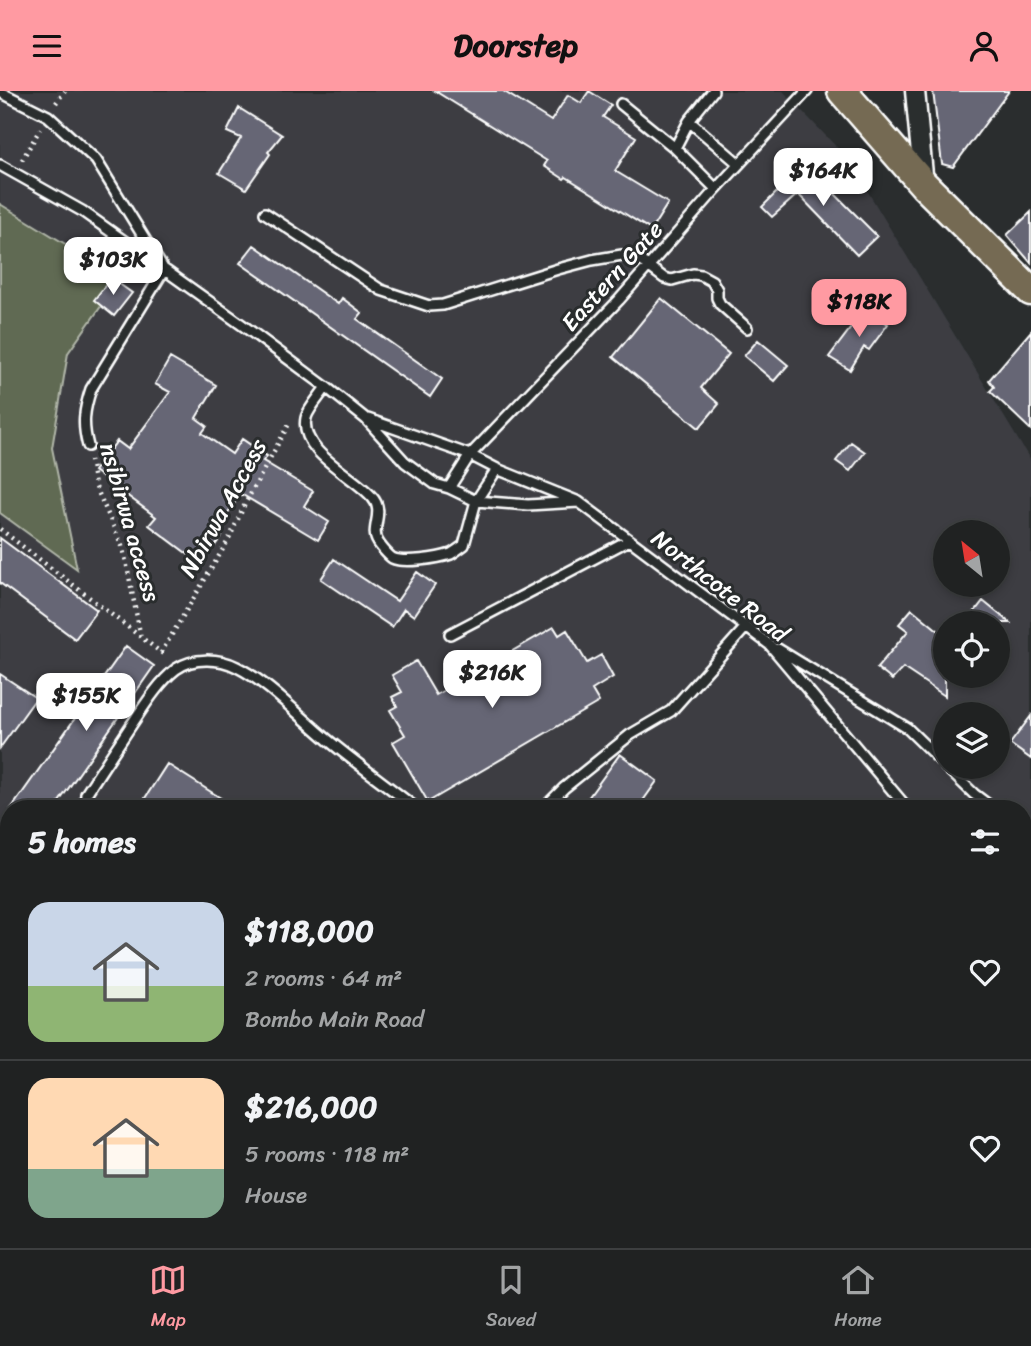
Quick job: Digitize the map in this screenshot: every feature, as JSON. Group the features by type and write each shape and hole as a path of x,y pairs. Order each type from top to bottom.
{"main road":[{"path":"842,91 924,185 1031,291"}],"street":[{"path":"915,91 924,185"}],"lane":[{"path":"675,148 690,121 713,91"},
{"name":"Eastern Gate","path":"449,488 470,455 619,300 716,189 807,91"},
{"path":"0,92 48,116 96,160 164,270"},
{"path":"621,104 675,148 716,189"},
{"path":"690,121 739,165"},
{"name":"Northcote Road","path":"0,165 82,211 326,387 366,419 405,462 435,484 477,501 528,505 579,502"},
{"path":"265,213 381,290 429,306 443,305 592,260 622,255 636,258 664,278 672,280 693,274 712,281 717,290 719,304 747,328"},
{"name":"nsibirwa access","path":"88,446 84,410 91,389 164,270"},
{"path":"326,387 306,417 310,443 374,498 379,514 375,529 376,541 393,558 427,558 457,550 464,544 477,501 497,469"},
{"name":"Northcote Road","path":"366,419 470,455 497,469 579,502 770,645 900,800"},
{"path":"450,635 629,540"},
{"path":"552,800 564,787 630,736 671,711 746,627"},
{"path":"770,645 907,728 933,753"},
{"path":"86,800 86,794 158,687 177,669 193,661 223,661 238,667 405,800"},
{"path":"959,779 982,800"},
{"path":"974,794 977,800"}],"path":[{"name":"Nbirwa Access","path":"161,653 229,539 295,413"},
{"name":"nsibirwa access","path":"88,446 95,485 122,546 141,638"},
{"path":"0,529 161,653 186,665"}],"shaded area":[{"path":"0,91 783,91 848,159 1031,461 1031,800 0,800"}],"green space":[{"path":"0,204 121,278 68,353 52,448 77,569 0,513"}],"building":[{"path":"435,91 503,91 551,121 568,95 581,103 589,91 611,105 603,117 636,137 615,171 668,203 651,230 566,177 564,179 544,166 547,161"},
{"path":"933,91 1009,91 953,167 942,164"},
{"path":"239,108 282,135 268,152 270,154 246,189 219,173 241,138 227,132"},
{"path":"805,164 877,236 857,255 798,194 772,217 762,207"},
{"path":"1031,212 1031,263 1007,235"},
{"path":"254,245 338,304 342,298 362,313 357,319 442,379 430,397 240,263"},
{"path":"111,278 132,293 114,316 94,300"},
{"path":"661,298 729,354 701,388 719,404 699,428 613,357"},
{"path":"866,308 888,324 869,350 864,347 850,370 829,357"},
{"path":"1031,331 1031,430 990,391 994,387 989,380"},
{"path":"758,340 788,365 774,381 744,356"},
{"path":"170,358 216,385 196,418 207,426 202,433 232,454 242,439 267,456 263,461 313,491 304,506 329,522 318,540 241,494 215,531 222,536 201,564 149,525 156,517 94,471 117,441 128,449 170,392 155,384"},
{"path":"851,442 865,452 850,471 836,461"},
{"path":"0,538 97,610 75,639 0,583"},
{"path":"334,559 397,601 417,572 435,585 414,616 404,609 392,627 321,579"},
{"path":"983,601 995,611 975,611"},
{"path":"912,609 933,626 933,688 903,668 892,680 877,668 908,631 899,624"},
{"path":"554,627 559,635 567,630 587,663 601,655 613,677 592,690 599,702 431,800 427,800 393,742 405,735 390,710 397,706 392,697 402,692 392,675 416,661 436,695"},
{"path":"126,646 154,666 60,800 17,800"},
{"path":"0,674 36,698 0,748"},
{"path":"933,688 945,688 945,696"},
{"path":"1031,716 1031,759 1010,744"},
{"path":"620,754 657,781 643,800 587,800"},
{"path":"167,764 224,800 144,800"}]}
